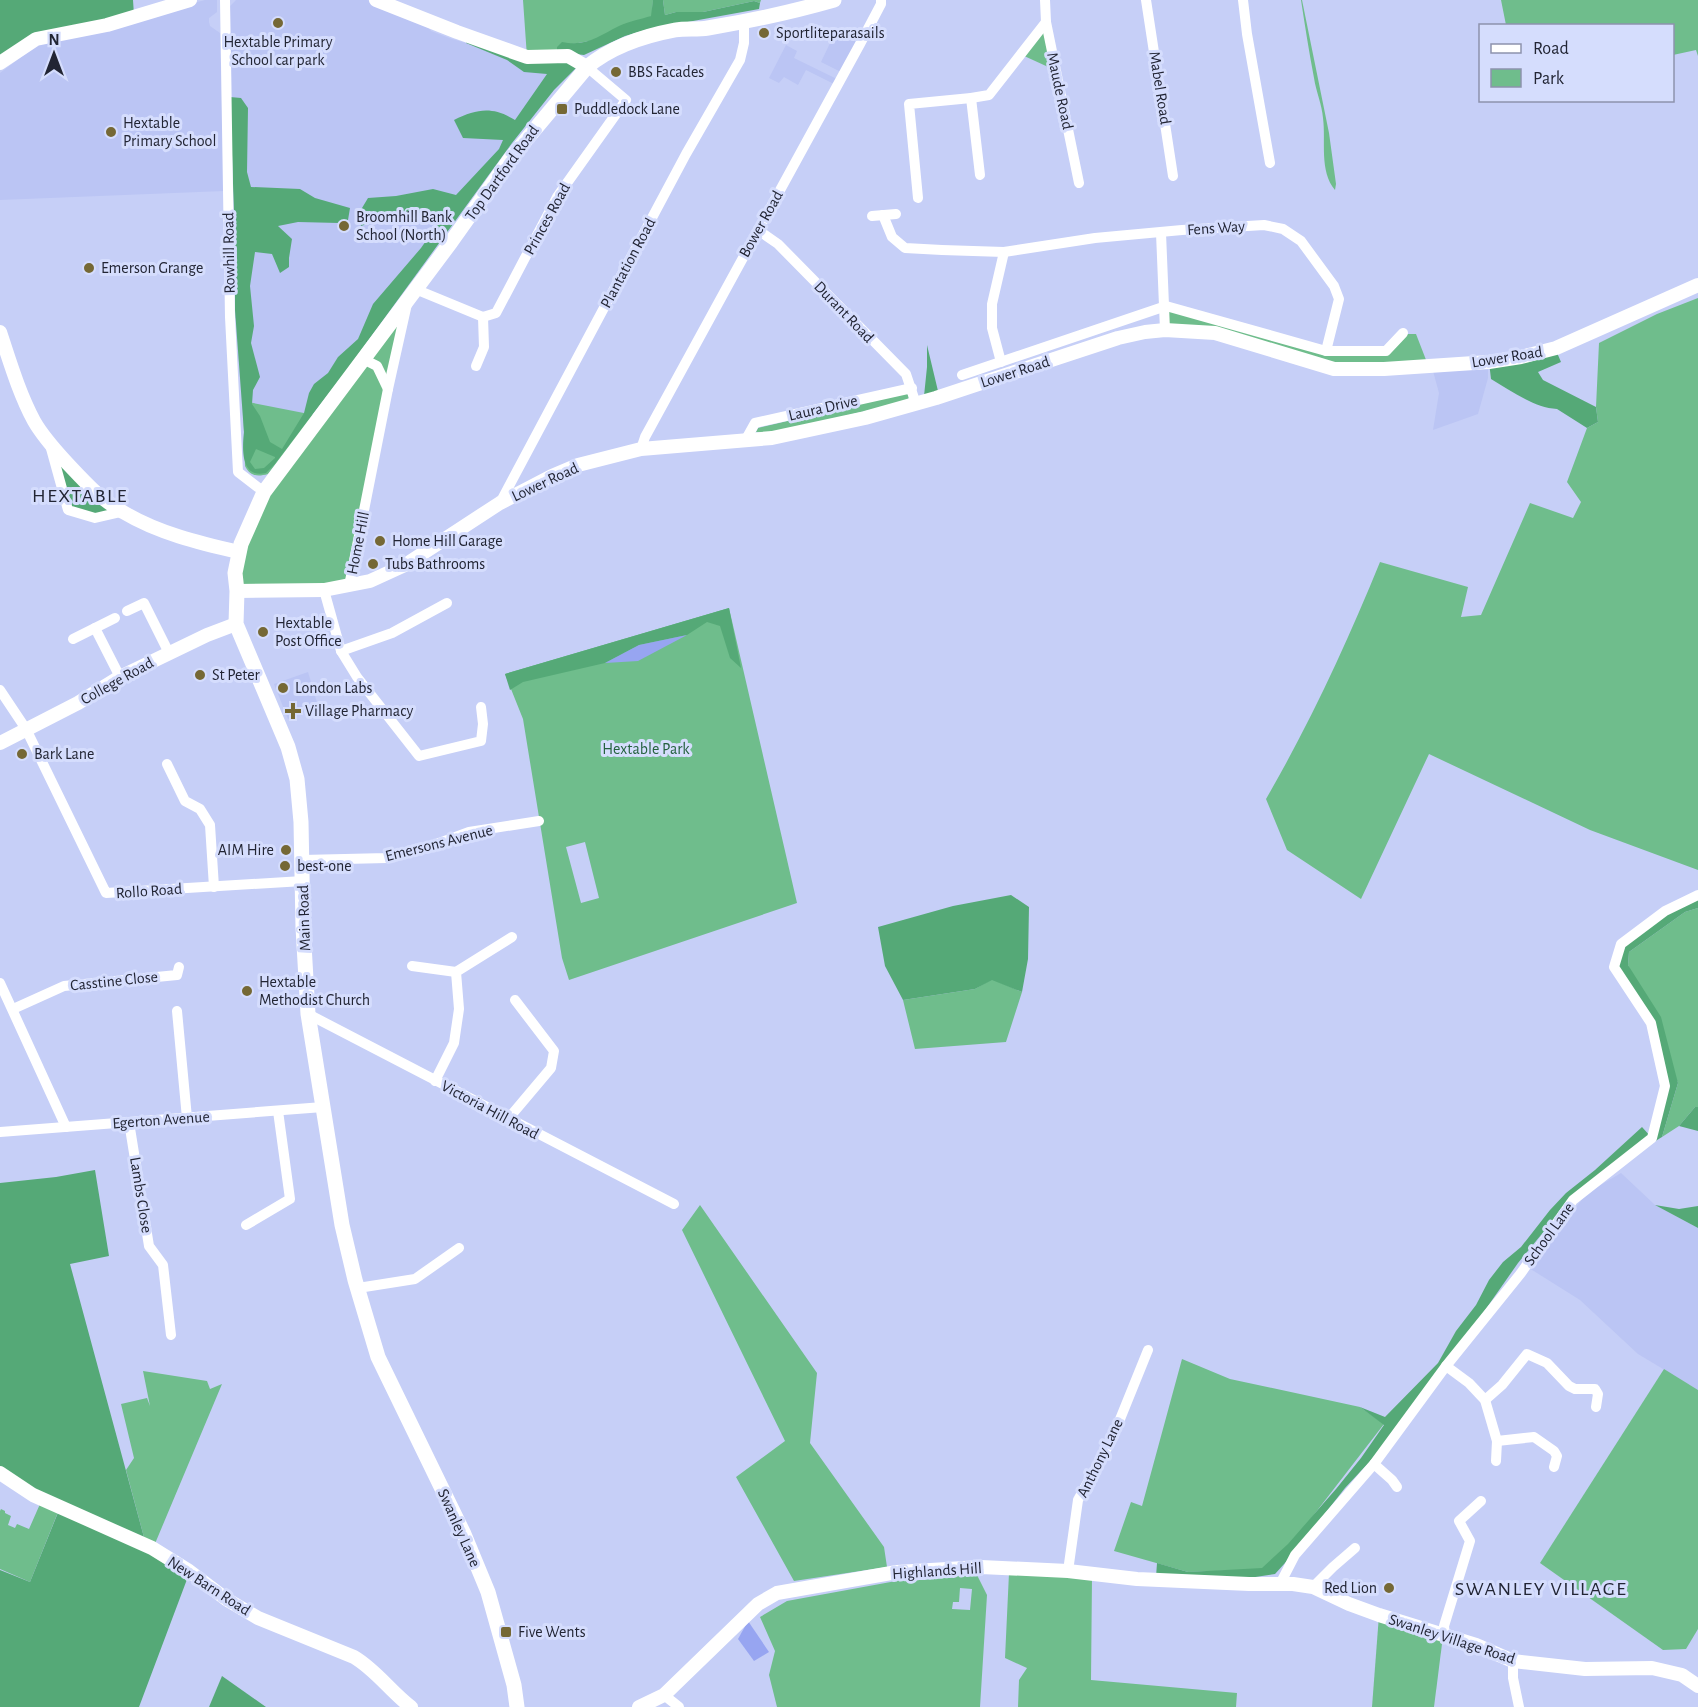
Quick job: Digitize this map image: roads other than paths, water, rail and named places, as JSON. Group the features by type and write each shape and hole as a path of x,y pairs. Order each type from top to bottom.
{"main road":[{"name":"Top Dartford Road","path":"237,591 235,573 239,552 264,492 525,139 587,67 600,56 617,47 647,36 778,15 834,0"},
{"name":"Main Road","path":"237,591 236,624 288,747 300,799 308,1014 342,1225 378,1357"},
{"name":"Swanley Lane","path":"378,1357 464,1534 488,1592 509,1664 517,1707"}],"street":[{"path":"0,63 36,39 108,25 190,0"},
{"name":"Rowhill Road","path":"225,0 230,316 238,472 264,492"},
{"path":"376,0 527,57 568,56 587,67"},
{"name":"Bower Road","path":"641,449 645,437 860,44 881,0"},
{"name":"Maude Road","path":"1045,0 1046,22 1079,183"},
{"name":"Mabel Road","path":"1146,0 1173,176"},
{"path":"1243,0 1270,163"},
{"name":"Plantation Road","path":"500,503 686,154 740,60 744,43 744,21"},
{"path":"918,198 909,104 989,95 1046,22"},
{"name":"Princes Road","path":"483,317 496,313 557,196 626,100 587,67"},
{"path":"971,98 980,175"},
{"name":"Fens Way","path":"896,214 877,216 892,237 905,248 1004,252 1095,238 1182,230 1270,226 1283,229 1301,241 1334,286 1339,299 1326,351"},
{"name":"Durant Road","path":"758,230 778,244 906,374 916,404"},
{"path":"1161,233 1166,306 1165,330"},
{"path":"1001,362 992,328 992,304 1004,252"},
{"name":"Lower Road","path":"349,586 370,581 405,565 500,503 579,465 641,449 772,438 842,423 916,404 1118,338 1165,330 1207,332 1236,338 1334,369 1384,369 1489,362 1556,348 1698,285"},
{"path":"412,293 483,317 484,347 476,366"},
{"name":"Home Hill","path":"237,591 324,590 349,586 388,389 412,293"},
{"path":"1166,306 1326,351 1386,351 1404,333"},
{"name":"Lower Road","path":"962,375 1166,306"},
{"path":"0,332 15,378 35,423 50,444 91,489 122,512 149,525 195,542 239,552"},
{"path":"363,359 377,366 388,389"},
{"name":"Laura Drive","path":"746,441 755,423 912,388"},
{"path":"50,444 69,510 95,518 122,512"},
{"path":"324,590 341,651 363,685 418,756 481,741 483,724 481,707"},
{"path":"127,611 144,603 169,653"},
{"path":"341,651 393,633 447,603"},
{"path":"73,639 115,618"},
{"name":"College Road","path":"0,743 78,703 120,677 207,635 236,624"},
{"path":"95,628 120,677"},
{"path":"0,690 26,729"},
{"name":"Rollo Road","path":"26,729 106,893 303,881"},
{"path":"167,764 181,781 185,801 200,809 210,825 214,887"},
{"name":"Emersons Avenue","path":"302,860 387,858 431,846 469,832 539,821"},
{"name":"School Lane","path":"1280,1584 1294,1555 1374,1464 1446,1366 1521,1273 1573,1200 1652,1138 1665,1086 1651,1023 1614,967 1621,944 1665,911 1698,896"},
{"path":"412,966 456,972 512,937"},
{"name":"Casstine Close","path":"13,1009 64,986 177,975 179,967"},
{"path":"435,1081 454,1043 459,1009 456,972"},
{"path":"0,983 66,1127"},
{"path":"508,1119 551,1068 554,1051 515,1000"},
{"path":"177,1011 187,1118"},
{"name":"Victoria Hill Road","path":"308,1014 674,1204"},
{"name":"Egerton Avenue","path":"0,1132 323,1107"},
{"path":"246,1225 291,1199 278,1111"},
{"name":"Lambs Close","path":"129,1122 149,1246 163,1265 171,1335"},
{"path":"358,1288 415,1279 459,1248"},
{"name":"Anthony Lane","path":"1068,1571 1078,1500 1112,1439 1148,1350"},
{"path":"1485,1400 1502,1385 1527,1354 1547,1363 1569,1386 1575,1389 1595,1389 1598,1394 1596,1407"},
{"path":"1446,1366 1469,1383 1485,1400 1497,1441 1497,1461"},
{"path":"1497,1441 1534,1437 1554,1451 1557,1456 1554,1467"},
{"path":"1374,1464 1397,1487"},
{"name":"New Barn Road","path":"0,1473 33,1495 152,1548 258,1618 354,1657 366,1664 396,1696 411,1707"},
{"path":"1445,1636 1444,1626 1470,1542 1459,1521 1481,1501"},
{"path":"1313,1587 1355,1548"},
{"name":"Highlands Hill","path":"639,1707 664,1695 758,1604 777,1593 897,1572 981,1567 1068,1571 1137,1578 1280,1584"},
{"name":"Swanley Village Road","path":"1280,1584 1313,1587 1349,1604 1476,1645 1513,1661 1585,1669 1652,1668 1682,1675 1698,1686"},
{"path":"1513,1661 1513,1678 1519,1707"},
{"path":"664,1695 680,1707"}],"place":[{"name":"Hextable Primary School car park","path":"278,23"},
{"name":"Sportliteparasails","path":"764,33"},
{"name":"BBS Facades","path":"616,72"},
{"name":"Puddledock Lane","path":"562,109"},
{"name":"Hextable Primary School","path":"111,132"},
{"name":"Broomhill Bank School (North)","path":"344,226"},
{"name":"Emerson Grange","path":"89,268"},
{"name":"Home Hill Garage","path":"380,541"},
{"name":"Tubs Bathrooms","path":"373,564"},
{"name":"Hextable Post Office","path":"263,632"},
{"name":"St Peter","path":"200,675"},
{"name":"London Labs","path":"283,688"},
{"name":"Village Pharmacy","path":"293,711"},
{"name":"Bark Lane","path":"22,754"},
{"name":"AIM Hire","path":"286,850"},
{"name":"best-one","path":"285,866"},
{"name":"Hextable Methodist Church","path":"247,991"},
{"name":"Red Lion","path":"1389,1588"},
{"name":"Five Wents","path":"506,1632"}],"district":[{"name":"HEXTABLE","path":"80,496"},
{"name":"SWANLEY VILLAGE","path":"1541,1589"}],"park label":[{"name":"Hextable Park","path":"646,749"}]}
